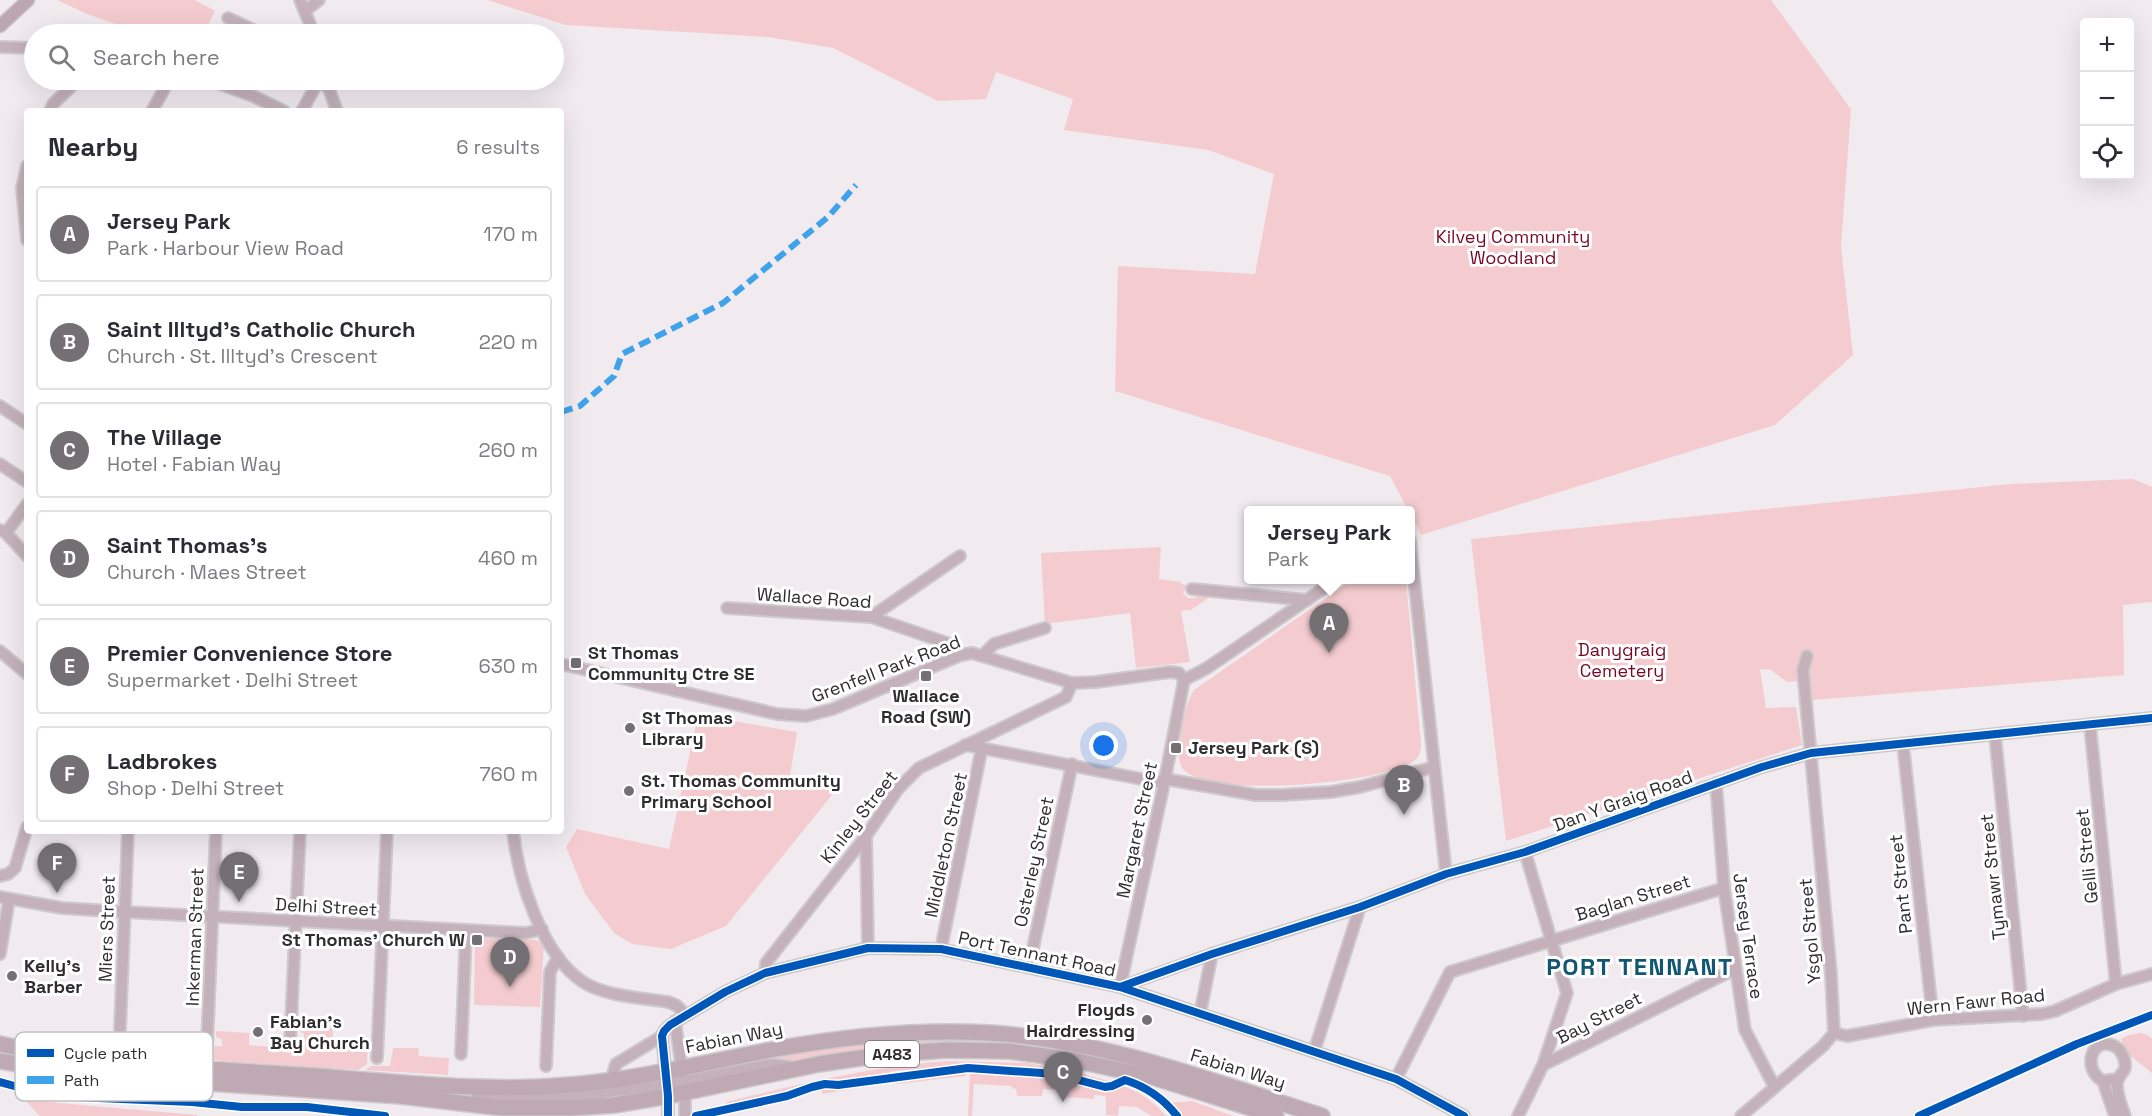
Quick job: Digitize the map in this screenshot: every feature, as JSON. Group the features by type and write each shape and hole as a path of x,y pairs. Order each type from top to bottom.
{"highway":[{"name":"Fabian Way","path":"213,1083 401,1096 524,1110 614,1105 667,1084 779,1048 877,1034 924,1031 990,1033 1071,1043 1135,1058 1323,1116"},
{"name":"Fabian Way","path":"0,1044 15,1047"},
{"name":"Fabian Way","path":"213,1069 524,1088 611,1080 667,1084 683,1080 801,1068 855,1058 907,1052 1009,1051 1074,1060 1156,1078 1276,1116"},
{"name":"Fabian Way","path":"0,1061 15,1064"}],"main road":[{"path":"0,26 28,0"}],"street":[{"path":"300,0 310,24"},
{"path":"305,11 319,0"},
{"path":"228,18 241,24"},
{"path":"0,47 24,48"},
{"path":"51,108 68,90"},
{"path":"154,108 164,90"},
{"path":"236,90 278,108"},
{"path":"304,108 314,90"},
{"path":"329,90 336,108"},
{"path":"24,179 22,188 24,209"},
{"path":"0,406 24,422"},
{"path":"0,464 24,480"},
{"path":"24,508 3,532 24,553"},
{"path":"871,617 960,556"},
{"path":"1184,680 1207,669 1329,584"},
{"path":"1415,584 1446,873"},
{"path":"1192,589 1307,600"},
{"name":"Wallace Road","path":"727,608 871,617 953,645 961,655"},
{"path":"983,655 994,644 1045,628"},
{"path":"0,651 24,671"},
{"name":"Grenfell Park Road","path":"564,665 777,714 806,716 833,709 961,655 972,653 1072,683 1170,672 1179,673 1184,680"},
{"name":"Ysgol Street","path":"1807,656 1803,670 1831,974 1834,1033"},
{"name":"Margaret Street","path":"1120,987 1184,680"},
{"name":"Kinley Street","path":"765,973 766,963 866,836 898,789 919,768 1066,697 1072,683"},
{"name":"Dan Y Graig Road","path":"1120,987 1212,954 1360,907 1446,873 1525,852 1716,783 1811,753 2152,718"},
{"name":"Gelli Street","path":"2090,725 2116,984"},
{"name":"Tymawr Street","path":"1995,735 2023,1016"},
{"name":"Pant Street","path":"1903,744 1933,1020"},
{"path":"965,745 1157,782 1165,779 1256,795 1331,792 1360,787 1434,767"},
{"name":"Middleton Street","path":"941,949 982,747"},
{"name":"Osterley Street","path":"1029,967 1072,764"},
{"name":"Jersey Terrace","path":"1716,783 1724,888 1745,1030 1774,1086"},
{"path":"0,876 8,874 15,868 25,834"},
{"name":"Miers Street","path":"120,1029 128,834"},
{"name":"Inkerman Street","path":"208,1032 216,834"},
{"path":"290,1045 300,834"},
{"path":"377,1058 387,834"},
{"path":"514,834 519,867 542,929 558,957 584,982 600,990 668,1002 676,1005 686,1015"},
{"path":"866,836 868,948"},
{"path":"1518,1116 1543,1065 1567,993 1525,852"},
{"path":"0,869 3,898 0,954"},
{"name":"Baglan Street","path":"1396,1080 1450,972 1724,888"},
{"name":"Delhi Street","path":"3,898 62,908 382,927 526,933 542,929"},
{"path":"1314,1052 1360,907"},
{"path":"461,1054 466,931"},
{"name":"Port Tennant Road","path":"611,1080 616,1064 662,1036 675,1021 725,992 765,973 868,948 941,949 1120,987 1396,1080 1464,1116"},
{"path":"1200,1014 1212,954"},
{"path":"546,1066 550,972 558,957"},
{"name":"Bay Street","path":"1543,1065 1735,969"},
{"name":"Wern Fawr Road","path":"1834,1033 1847,1036 1933,1020 2023,1016 2055,1011 2116,984 2152,974"},
{"path":"675,1021 685,1116"},
{"path":"1741,1116 1823,1046 1834,1033"},
{"path":"662,1036 668,1116"},
{"path":"2115,1116 2103,1081 2094,1074 2090,1064 2091,1055 2095,1050 2103,1045 2111,1044 2122,1053 2125,1060 2125,1069 2117,1079 2118,1097 2125,1116"},
{"path":"2103,1081 2117,1079"},
{"path":"436,1084 470,1092 517,1097 587,1095 667,1084"}],"green space":[{"path":"57,0 195,0 215,11 208,24 116,24"},
{"name":"Kilvey Community Woodland","path":"487,0 1771,0 1851,109 1841,247 1853,355 1775,425 1421,535 1415,521 1415,506 1406,506 1390,476 1115,391 1118,266 1255,274 1274,174 1208,150 1064,130 1073,99 996,72 986,99 938,101 833,48 768,37 563,24"},
{"name":"Danygraig Cemetery","path":"2133,479 2152,487 2152,602 2123,605 2124,675 1801,701 1799,681 1787,682 1771,670 1760,669 1766,708 1796,707 1802,745 1506,841 1471,539 2011,484"},
{"path":"1161,547 1159,579 1187,585 1183,593 1188,598 1195,598 1199,595 1211,596 1191,610 1181,611 1190,662 1136,668 1130,613 1045,624 1041,553"},
{"path":"1346,584 1406,584 1421,744 1417,759 1397,769 1369,776 1297,785 1225,784 1199,778 1183,769 1179,753 1184,717 1194,690"},
{"path":"698,715 797,732 789,782 836,790 726,926 671,949 632,944 614,933 585,894 566,847 577,829 669,849"},
{"path":"475,938 536,940 544,945 540,1007 474,1005"},
{"path":"300,1025 332,1027 334,1044 368,1044 367,1064 358,1070 213,1059 213,1048 222,1046 222,1039 216,1037 216,1031 249,1033 249,1045 282,1046 282,1052 294,1053 297,1044 304,1040 304,1034 300,1031"},
{"path":"2141,1033 2152,1039 2152,1073 2128,1054 2121,1039"},
{"path":"956,1036 1094,1052 1308,1116 1294,1116 1169,1077 1060,1051 800,1062 717,1072 715,1066 827,1045"},
{"path":"393,1048 418,1048 419,1056 449,1058 448,1075 365,1070 371,1066 390,1066"},
{"path":"947,1061 1027,1063 1068,1070 1116,1083 1092,1080 1056,1070 1029,1070 984,1064 929,1071 918,1069 894,1071 869,1078 823,1082 778,1096 727,1107 726,1102 864,1071"},
{"path":"966,1070 966,1076 896,1084 895,1082 822,1094 821,1087 862,1084"},
{"path":"970,1070 1061,1075 1110,1088 1120,1085 1145,1097 1166,1116 1151,1116 1137,1107 1119,1106 1118,1116 1106,1115 1105,1096 1094,1095 1094,1099 1064,1097 1064,1090 1043,1089 1042,1096 1017,1096 1016,1089 1012,1086 974,1084 972,1116 968,1116"},
{"path":"26,1101 197,1115 197,1116 40,1116"},
{"path":"1192,1101 1233,1116 1181,1116 1170,1103"}],"marked path":[{"path":"564,411 580,406 614,376 622,354 723,303 828,217 856,185"}],"cycle path":[{"path":"1120,987 1212,954 1360,907 1446,874 1525,852 1762,767 1811,753 2152,718"},
{"path":"668,1116 662,1036 670,1025 725,992 765,973 868,948 941,949 1120,987 1396,1079 1464,1116"},
{"path":"1919,1116 2077,1044 2152,1015"},
{"path":"696,1116 787,1096 825,1084 838,1085 968,1068 1056,1074 1105,1087 1125,1080 1154,1094 1177,1116"},
{"path":"0,1082 15,1086"},
{"path":"168,1101 242,1107 307,1107 385,1116"}],"place":[{"name":"Jersey Park","path":"1329,653"},
{"name":"St Thomas Community Ctre SE","path":"576,663"},
{"name":"Wallace Road (SW)","path":"926,676"},
{"name":"St Thomas Library","path":"630,728"},
{"name":"Jersey Park (S)","path":"1176,748"},
{"name":"St. Thomas Community Primary School","path":"629,791"},
{"name":"Saint Illtyd's Catholic Church","path":"1404,815"},
{"name":"Ladbrokes","path":"57,893"},
{"name":"Premier Convenience Store","path":"239,902"},
{"name":"St Thomas' Church W","path":"477,940"},
{"name":"Kelly's Barber","path":"12,976"},
{"name":"Saint Thomas's","path":"510,987"},
{"name":"Floyds Hairdressing","path":"1147,1020"},
{"name":"Fabian's Bay Church","path":"258,1032"},
{"name":"The Village","path":"1063,1102"}],"district":[{"name":"PORT TENNANT","path":"1640,967"}]}
